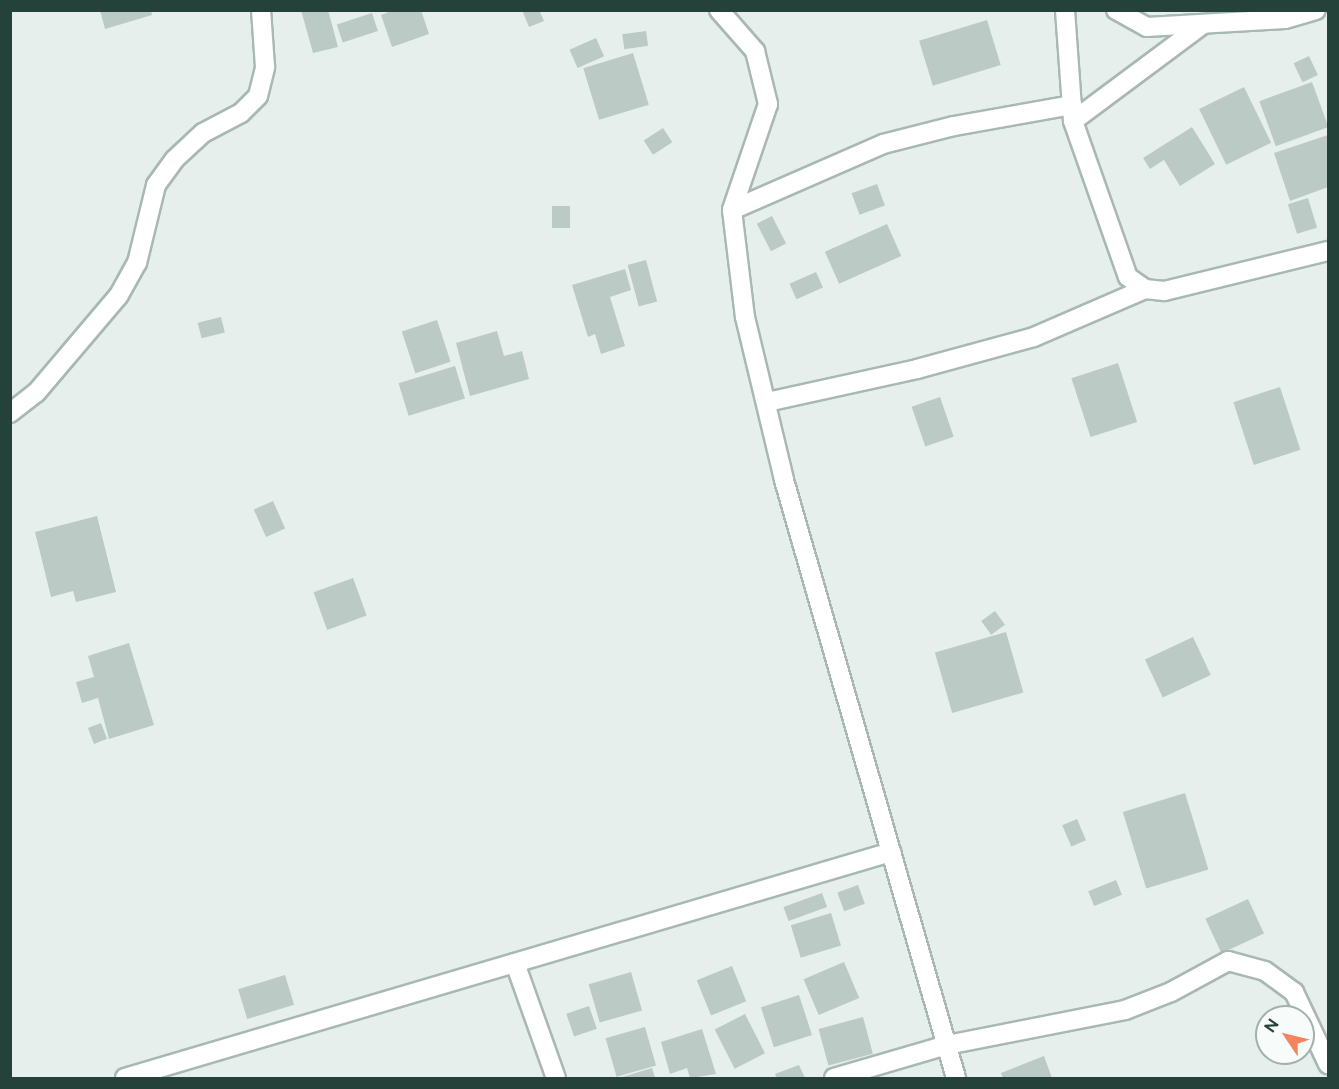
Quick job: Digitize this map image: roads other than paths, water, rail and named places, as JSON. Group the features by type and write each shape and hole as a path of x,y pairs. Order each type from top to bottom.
{"street":[{"path":"10,413 36,393 119,295 137,263 156,186 175,159 203,134 241,113 258,96 265,66 261,10"},
{"path":"719,10 755,51 768,104 732,210 745,317 788,491 956,1078"},
{"path":"1065,10 1073,113 1128,277 1145,289 1164,291 1329,251"},
{"path":"1116,10 1147,27 1285,19 1316,10"},
{"path":"732,210 883,144 954,126 1073,113 1203,24"},
{"path":"767,402 917,369 1034,337 1145,289"},
{"path":"126,1078 891,852"},
{"path":"834,1078 947,1045 1125,1010 1171,992 1228,962 1265,971 1294,992 1329,1064"},
{"path":"515,963 556,1078"}]}
